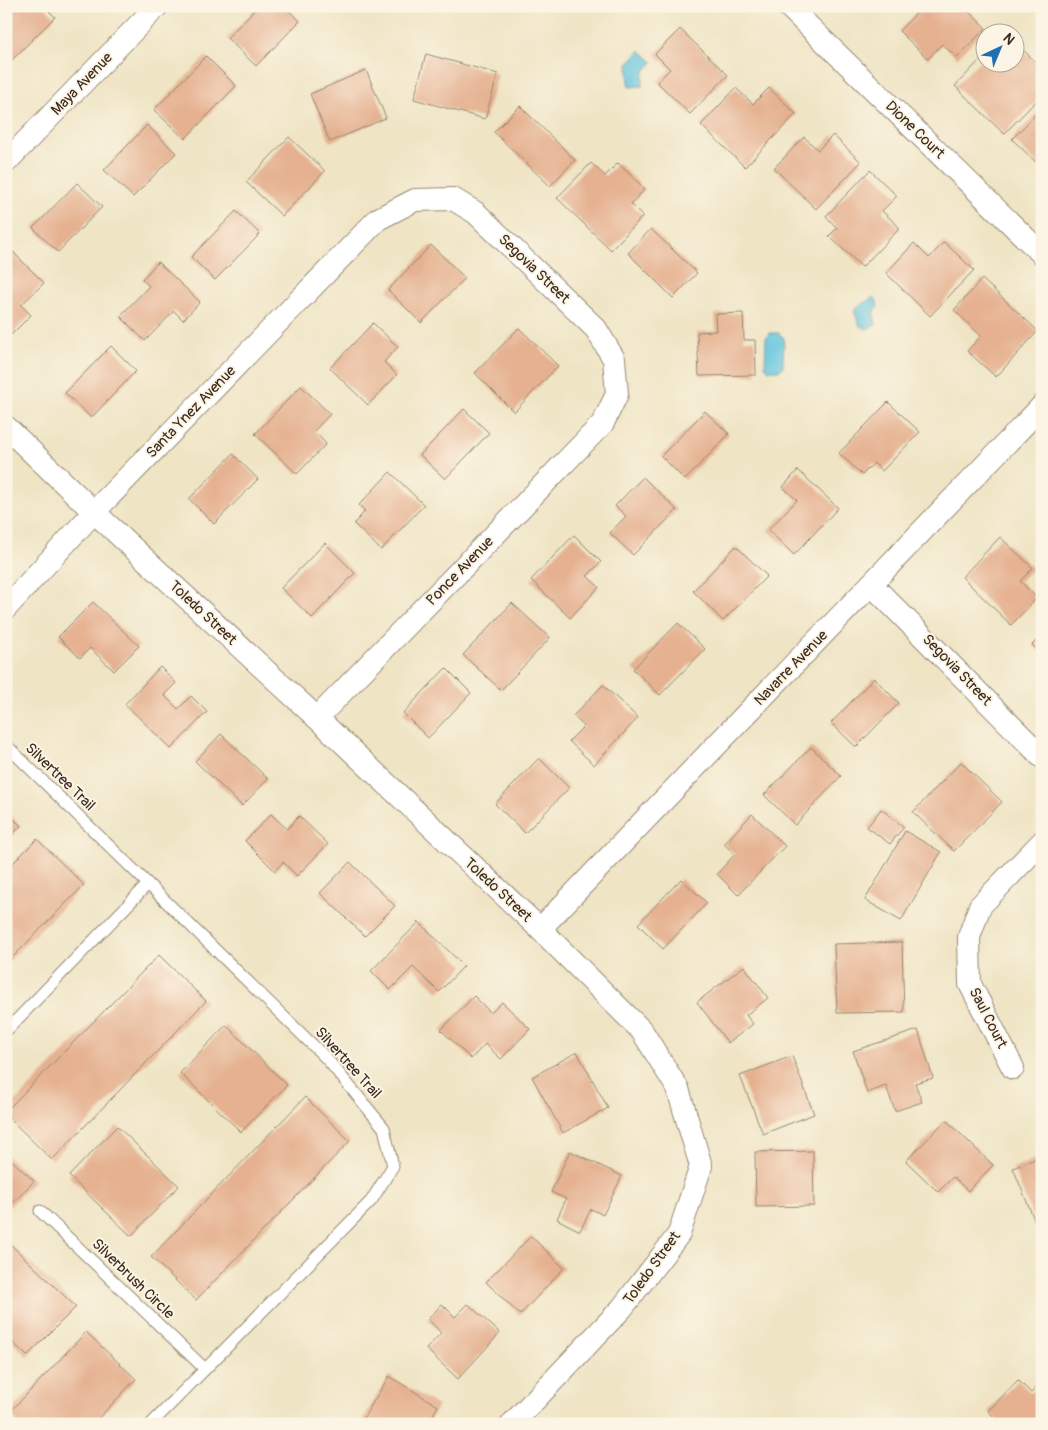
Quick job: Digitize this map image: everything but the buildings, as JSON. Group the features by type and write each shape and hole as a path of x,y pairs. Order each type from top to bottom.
{"street":[{"name":"Maya Avenue","path":"6,162 157,6"},
{"name":"Dione Court","path":"788,6 1042,254"},
{"name":"Segovia Street","path":"378,219 415,200 452,199 476,213 596,329 614,359 617,394 603,423"},
{"name":"Santa Ynez Avenue","path":"6,608 94,512 378,219"},
{"name":"Navarre Avenue","path":"540,930 1042,406"},
{"name":"Ponce Avenue","path":"317,718 603,423"},
{"name":"Toledo Street","path":"6,427 94,512 317,718 540,930 642,1031 678,1089 701,1166 679,1234 622,1308 512,1424"},
{"name":"Segovia Street","path":"872,584 1042,757"},
{"name":"Saul Court","path":"1014,1068 970,984 968,937 980,906 1042,842"}],"lane":[{"name":"Silvertree Trail","path":"6,745 327,1059 384,1128 393,1166 371,1202 151,1424"},
{"path":"6,1031 148,884"},
{"name":"Silverbrush Circle","path":"40,1211 205,1369"}],"water":[{"path":"640,50 653,62 644,72 642,86 629,87 628,64"},
{"path":"874,297 878,306 874,314 876,325 867,329 860,326 854,311"},
{"path":"769,333 779,333 784,338 783,366 780,370 769,370 765,366 766,338"}]}
